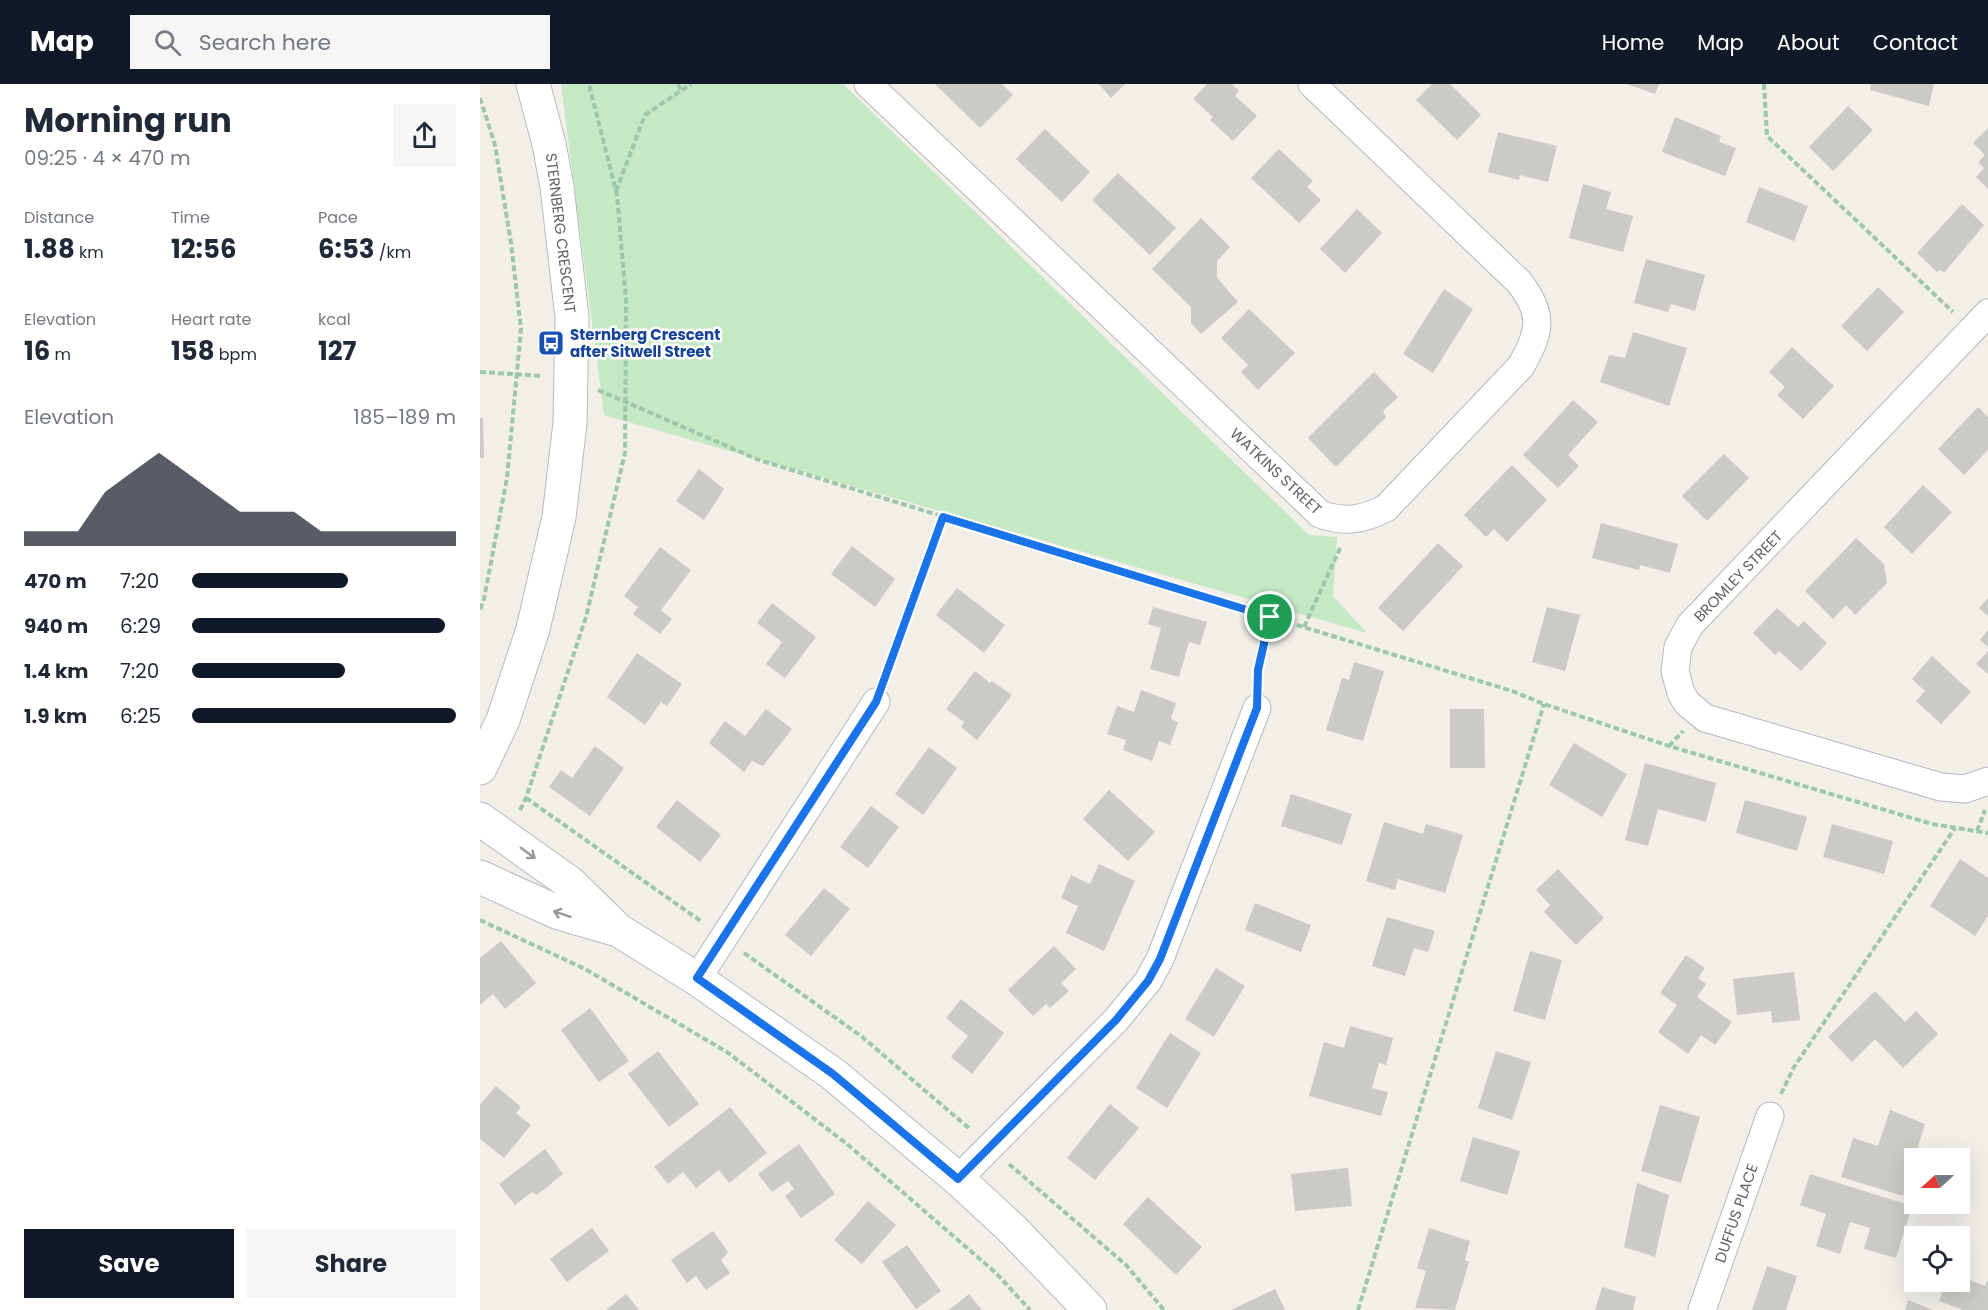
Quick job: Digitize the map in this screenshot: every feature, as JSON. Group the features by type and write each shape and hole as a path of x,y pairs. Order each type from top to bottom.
{"street":[{"name":"STERNBERG CRESCENT","path":"480,768 503,720 533,629 559,517 570,423 572,317 557,187 549,144 533,84"},
{"name":"WATKINS STREET","path":"868,84 1320,514 1335,520 1352,520 1370,516 1386,508 1521,366 1534,344 1538,321 1532,300 1519,282 1312,84"},
{"name":"BROMLEY STREET","path":"1980,322 1690,625 1678,647 1675,671 1681,693 1687,703 1706,718 1941,787 1965,789 1988,781"},
{"path":"697,978 876,702"},
{"path":"958,1179 1116,1020 1148,981 1160,959 1257,708"},
{"path":"480,819 570,883 618,930 697,978 833,1074 958,1179 1011,1229 1090,1310"},
{"path":"480,877 559,914 618,930"},
{"name":"DUFFUS PLACE","path":"1702,1310 1770,1116"}],"path":[{"path":"589,84 616,191 626,300 624,453 586,616 526,798 861,1036 1126,1265 1164,1310"},
{"path":"678,84 681,91"},
{"path":"616,191 645,116 691,84"},
{"path":"1764,84 1767,136 1980,322"},
{"path":"480,98 495,145 512,243 521,329 507,478 480,610"},
{"path":"480,372 517,374"},
{"path":"570,378 759,460 1512,691 1669,746 1932,824 1988,833"},
{"path":"876,702 943,517"},
{"path":"1304,627 1352,520"},
{"path":"1257,708 1258,670 1270,617"},
{"path":"1358,1310 1544,704"},
{"path":"1977,831 1988,804"},
{"path":"1770,1116 1794,1067 1955,828"},
{"path":"480,920 585,969 727,1052 847,1144 996,1273 1030,1310"}],"green space":[{"path":"561,84 843,84 1309,535 1337,537 1333,596 1367,633 604,415"}],"building":[{"path":"935,84 1002,84 1013,95 980,128"},
{"path":"1099,84 1125,84 1111,98"},
{"path":"1207,84 1232,84 1239,91 1235,96 1257,116 1233,141 1210,120 1213,117 1193,99"},
{"path":"1432,84 1450,84 1481,115 1457,140 1416,100"},
{"path":"1627,84 1659,84 1655,94"},
{"path":"1871,84 1934,84 1929,106 1870,90"},
{"path":"1848,106 1873,130 1833,171 1809,147"},
{"path":"1675,117 1721,136 1719,142 1736,148 1725,176 1662,152"},
{"path":"1988,128 1988,189 1976,177 1984,168 1978,162 1985,155 1973,143"},
{"path":"1045,129 1090,172 1062,202 1016,159"},
{"path":"1498,132 1557,146 1548,182 1520,175 1519,180 1488,172"},
{"path":"1279,149 1313,181 1307,187 1321,200 1299,223 1251,178"},
{"path":"1118,173 1176,228 1150,255 1092,200"},
{"path":"1583,184 1611,192 1606,209 1633,216 1623,252 1569,238"},
{"path":"1759,187 1808,206 1794,241 1746,222"},
{"path":"1962,204 1984,225 1944,273 1940,270 1937,272 1917,253"},
{"path":"1357,209 1382,233 1345,273 1320,249"},
{"path":"1201,218 1230,247 1217,261 1217,278 1238,302 1201,334 1191,323 1191,307 1152,269"},
{"path":"1646,259 1705,275 1695,311 1671,304 1668,312 1634,303"},
{"path":"1878,287 1904,312 1867,351 1841,326"},
{"path":"1444,289 1473,309 1433,373 1403,354"},
{"path":"1249,309 1295,353 1258,390 1241,372 1248,365 1221,338"},
{"path":"1633,332 1687,348 1669,406 1600,382 1609,355 1625,358"},
{"path":"1792,347 1834,386 1803,419 1777,395 1785,387 1769,372"},
{"path":"1374,372 1398,397 1383,411 1386,417 1336,467 1308,438"},
{"path":"1573,400 1598,422 1568,455 1579,466 1558,488 1523,455"},
{"path":"1978,407 1988,417 1988,450 1964,475 1938,449"},
{"path":"480,418 483,418 484,458 480,458"},
{"path":"1724,454 1749,478 1707,521 1682,496"},
{"path":"1512,465 1547,500 1507,542 1494,529 1486,537 1464,515"},
{"path":"699,469 724,489 704,520 676,501"},
{"path":"1923,485 1952,512 1912,554 1884,527"},
{"path":"1601,523 1678,544 1670,573 1640,565 1639,570 1592,558"},
{"path":"1856,538 1884,564 1887,583 1855,615 1846,605 1833,619 1805,591"},
{"path":"1438,543 1463,566 1403,631 1378,608"},
{"path":"852,546 895,579 875,607 831,574"},
{"path":"660,547 691,570 661,610 672,619 660,634 633,614 638,607 624,596"},
{"path":"957,588 1005,625 984,653 936,615"},
{"path":"1988,598 1988,616 1979,608"},
{"path":"772,603 816,637 785,678 766,664 782,642 757,623"},
{"path":"1153,607 1207,622 1200,645 1189,642 1179,677 1150,669 1161,628 1148,624"},
{"path":"1547,607 1580,615 1565,671 1532,662"},
{"path":"1777,608 1798,627 1804,621 1827,643 1801,671 1779,651 1775,655 1753,633"},
{"path":"1988,630 1988,647 1980,640"},
{"path":"1988,651 1988,674 1976,664"},
{"path":"637,653 682,684 667,706 661,702 645,725 607,697"},
{"path":"1932,656 1971,692 1941,724 1916,701 1925,691 1912,679"},
{"path":"1354,662 1384,671 1363,741 1326,730 1342,678 1349,680"},
{"path":"975,671 990,683 992,681 1012,695 977,740 961,727 964,722 946,709"},
{"path":"1141,690 1176,703 1171,719 1178,722 1170,745 1159,741 1152,761 1123,750 1126,740 1107,734 1117,706 1134,712"},
{"path":"766,709 792,729 763,766 752,761 744,772 709,743 725,721 745,736"},
{"path":"1450,709 1484,709 1485,768 1450,768"},
{"path":"1574,743 1627,774 1602,817 1549,785"},
{"path":"595,746 624,768 590,816 549,787 561,770 572,778"},
{"path":"929,747 957,768 923,815 895,794"},
{"path":"1645,763 1716,783 1706,822 1658,809 1648,846 1625,840"},
{"path":"1109,790 1155,832 1128,861 1083,819"},
{"path":"1291,794 1352,814 1342,845 1281,826"},
{"path":"677,800 721,835 700,862 656,827"},
{"path":"1745,800 1807,817 1797,851 1736,833"},
{"path":"871,806 899,827 868,868 840,847"},
{"path":"1384,822 1423,834 1426,824 1463,835 1445,893 1398,879 1395,890 1366,881"},
{"path":"1832,824 1893,841 1884,874 1823,857"},
{"path":"1960,859 1988,878 1988,916 1975,936 1930,906"},
{"path":"1099,864 1135,881 1104,951 1066,933 1078,906 1061,898 1071,875 1090,884"},
{"path":"1558,869 1604,918 1576,945 1544,912 1550,905 1536,890"},
{"path":"824,888 850,909 811,956 785,935"},
{"path":"1255,903 1311,925 1301,952 1245,930"},
{"path":"1387,917 1435,931 1428,952 1414,948 1405,976 1372,966"},
{"path":"501,941 536,983 505,1009 493,994 480,1005 480,958"},
{"path":"1054,946 1076,969 1061,983 1069,991 1050,1008 1046,1004 1033,1016 1008,990"},
{"path":"1530,951 1562,960 1545,1020 1513,1011"},
{"path":"1686,955 1705,968 1698,978 1706,984 1697,997 1732,1022 1715,1045 1701,1035 1688,1054 1658,1032 1677,1005 1660,993"},
{"path":"1216,968 1245,986 1214,1037 1185,1019"},
{"path":"1794,972 1800,1020 1772,1023 1771,1011 1737,1015 1733,979"},
{"path":"1875,991 1905,1022 1916,1011 1938,1034 1903,1068 1875,1039 1852,1062 1828,1037"},
{"path":"961,999 1004,1033 972,1074 951,1057 968,1036 946,1018"},
{"path":"590,1008 629,1061 599,1082 561,1030"},
{"path":"1350,1026 1393,1038 1386,1065 1379,1063 1372,1088 1388,1092 1381,1116 1309,1096 1324,1042 1344,1048"},
{"path":"1170,1033 1201,1053 1167,1108 1136,1088"},
{"path":"658,1051 699,1104 669,1127 628,1074"},
{"path":"1496,1051 1531,1062 1512,1120 1478,1108"},
{"path":"496,1086 521,1107 516,1113 531,1125 504,1158 480,1139 480,1105"},
{"path":"1110,1104 1139,1128 1095,1180 1067,1158"},
{"path":"1660,1105 1700,1117 1681,1183 1641,1171"},
{"path":"730,1107 767,1153 729,1183 719,1170 696,1188 683,1172 668,1184 654,1167"},
{"path":"1890,1110 1925,1124 1918,1148 1904,1148 1903,1196 1841,1177 1853,1138 1878,1146"},
{"path":"1473,1137 1520,1151 1507,1195 1460,1181"},
{"path":"799,1144 835,1194 801,1218 785,1196 794,1189 788,1181 772,1192 758,1174"},
{"path":"545,1149 563,1174 537,1195 532,1192 515,1205 499,1184"},
{"path":"1348,1168 1352,1206 1295,1211 1291,1174"},
{"path":"1810,1174 1904,1203 1904,1214 1910,1214 1896,1258 1864,1249 1870,1228 1850,1222 1840,1254 1816,1246 1826,1214 1800,1205"},
{"path":"1637,1183 1669,1195 1655,1257 1624,1247"},
{"path":"1148,1197 1202,1247 1176,1275 1123,1224"},
{"path":"868,1201 896,1225 862,1264 834,1240"},
{"path":"592,1228 609,1251 567,1282 550,1259"},
{"path":"1429,1228 1470,1241 1465,1260 1469,1262 1455,1310 1415,1308 1426,1271 1417,1268"},
{"path":"713,1231 728,1252 721,1260 730,1273 706,1290 696,1276 687,1283 671,1260"},
{"path":"907,1245 941,1291 916,1309 882,1262"},
{"path":"1767,1266 1797,1276 1786,1310 1752,1310"},
{"path":"1988,1279 1988,1310 1963,1310 1939,1301 1943,1292 1970,1292 1970,1280 1985,1286"},
{"path":"1602,1287 1636,1297 1633,1310 1595,1310"},
{"path":"1275,1289 1285,1310 1231,1310"},
{"path":"626,1294 639,1310 606,1310"},
{"path":"969,1294 982,1310 949,1310"},
{"path":"1908,1300 1933,1310 1905,1310"}],"place":[{"name":"Sternberg Crescent after Sitwell Street","path":"551,343"}],"route":[{"path":"943,517 1270,617 1258,670 1257,708 1160,959 1148,981 1116,1020 958,1179 833,1074 697,978 876,702 943,517"}]}
